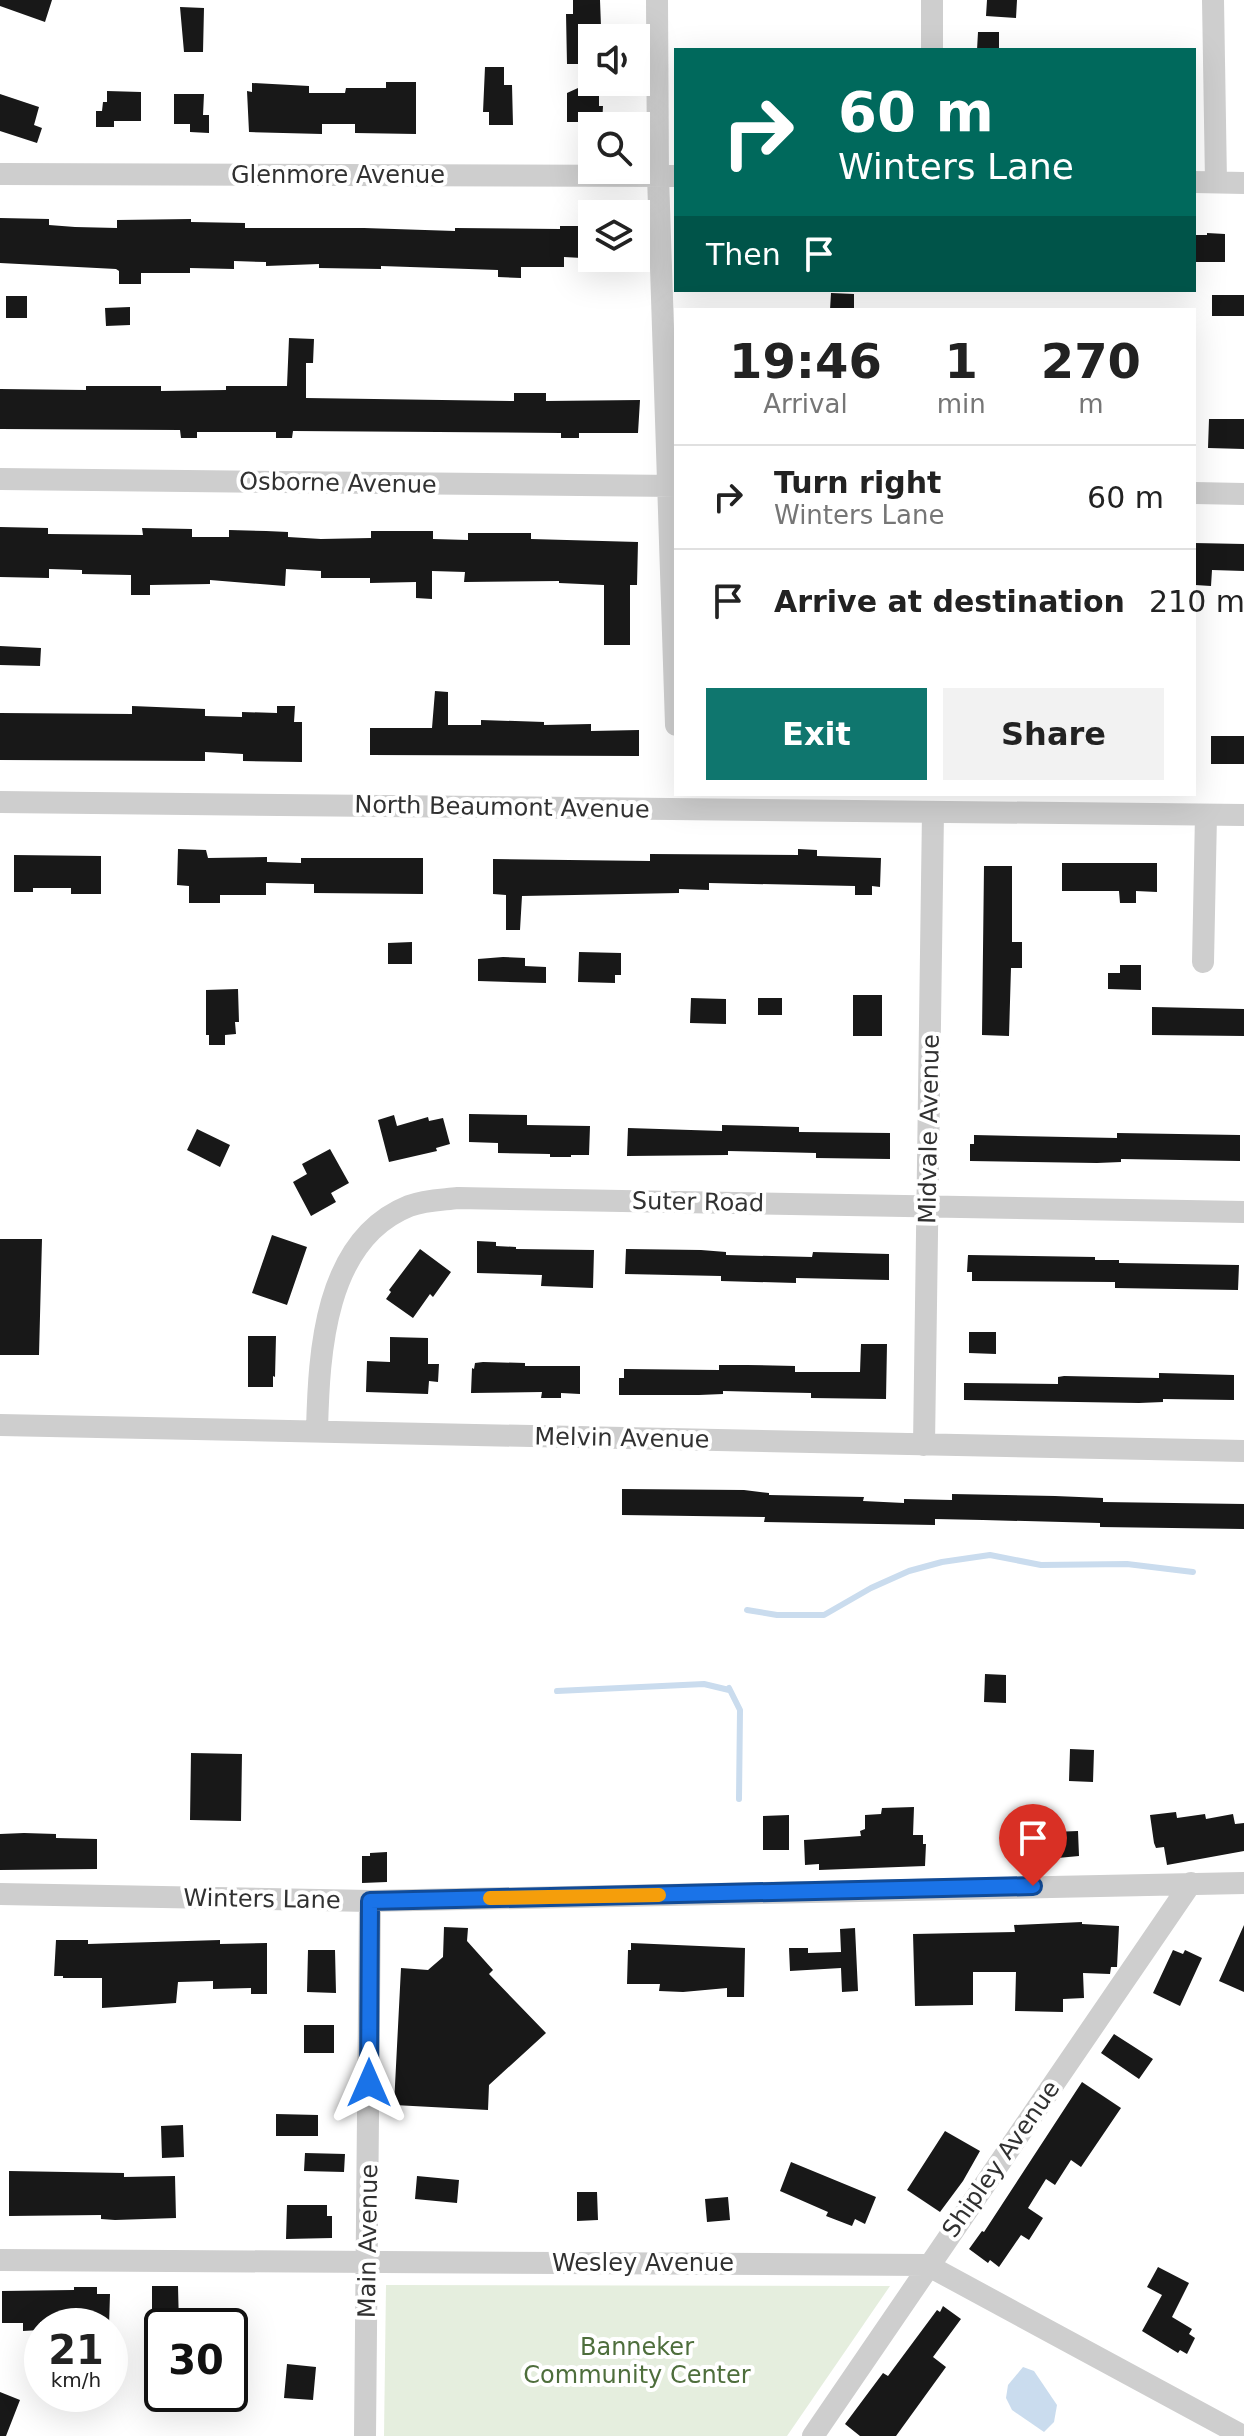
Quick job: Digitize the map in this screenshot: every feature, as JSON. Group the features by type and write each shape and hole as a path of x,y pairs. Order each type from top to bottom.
{"street":[{"path":"657,0 667,176 674,566"},
{"path":"932,0 932,48"},
{"path":"1213,0 1205,182 1244,183"},
{"name":"Glenmore Avenue","path":"0,174 667,176"},
{"name":"Osborne Avenue","path":"0,479 673,486"},
{"path":"1196,493 1244,494"},
{"name":"North Beaumont Avenue","path":"0,802 678,801 933,812 1244,815"},
{"name":"Midvale Avenue","path":"924,1445 933,812"},
{"path":"1203,962 1206,815"},
{"name":"Suter Road","path":"317,1430 318,1373 332,1303 341,1276 352,1254 368,1234 409,1206 431,1200 1244,1212"},
{"name":"Melvin Avenue","path":"0,1425 1244,1451"},
{"name":"Shipley Avenue","path":"813,2436 1191,1883"},
{"name":"Winters Lane","path":"0,1894 370,1901 1244,1883"},
{"name":"Main Avenue","path":"365,2436 370,1901"},
{"name":"Wesley Avenue","path":"0,2260 927,2265 1243,2436"}],"green space":[{"name":"Banneker Community Center","path":"386,2285 890,2286 787,2436 384,2436"}],"water":[{"path":"1023,2367 1034,2371 1057,2405 1054,2422 1044,2432 1012,2410 1006,2398 1008,2385"}],"building":[{"path":"0,0 52,0 45,22 0,6"},
{"path":"573,0 600,0 601,24 578,24 578,64 567,64 566,14 573,14"},
{"path":"987,0 1017,0 1016,18 986,16"},
{"path":"180,7 204,8 203,52 184,52"},
{"path":"978,32 999,32 999,48 977,48"},
{"path":"485,67 504,67 504,85 512,85 513,125 489,125 489,112 483,112"},
{"path":"386,82 416,82 416,134 355,133 355,124 322,124 322,134 249,132 247,91 252,92 252,83 309,86 309,93 345,93 346,88 386,88"},
{"path":"578,88 578,96 599,96 603,112 578,112 578,122 567,122 567,93"},
{"path":"107,91 141,92 141,121 114,121 114,127 96,127 96,111 102,111 103,102 107,102"},
{"path":"0,94 39,107 34,125 42,128 37,143 0,131"},
{"path":"174,94 204,94 203,115 209,115 209,133 190,132 190,124 174,124"},
{"path":"0,218 49,219 49,225 117,228 117,220 191,219 191,222 245,223 245,228 455,231 455,228 560,229 560,226 578,226 578,258 564,257 564,267 521,267 521,278 498,277 498,270 381,266 381,269 319,268 319,264 266,266 266,262 234,261 234,269 190,268 190,273 141,273 141,284 119,284 119,271 116,269 0,263"},
{"path":"1225,234 1225,262 1196,262 1196,235"},
{"path":"831,293 854,294 854,308 830,308"},
{"path":"1212,295 1244,295 1244,316 1212,316"},
{"path":"6,296 27,296 27,318 6,318"},
{"path":"130,307 130,325 106,326 105,308"},
{"path":"289,338 314,339 313,363 306,363 306,398 514,401 514,393 546,393 546,401 640,400 638,433 579,433 579,438 561,438 561,433 293,431 292,438 276,438 276,432 197,432 197,438 181,438 180,430 0,429 0,389 86,390 86,386 161,386 161,391 226,390 226,386 287,386"},
{"path":"1209,419 1244,419 1244,449 1208,448"},
{"path":"0,527 48,528 48,534 143,535 142,528 192,529 192,537 229,537 229,530 266,531 288,532 288,537 321,539 371,538 371,531 433,531 433,539 468,540 468,533 531,533 531,539 638,542 637,585 630,585 630,645 604,645 604,585 559,581 464,582 465,572 432,571 432,599 416,598 416,582 370,583 370,578 321,578 321,571 286,569 285,586 210,580 210,584 150,585 150,595 131,595 131,575 82,574 82,570 49,569 49,578 0,577"},
{"path":"1196,543 1244,544 1244,571 1212,570 1211,586 1196,585"},
{"path":"0,646 41,648 40,666 0,665"},
{"path":"435,691 448,692 448,725 481,725 481,720 544,722 544,725 591,724 591,731 639,730 639,756 370,755 370,728 432,728"},
{"path":"132,706 205,709 205,716 242,717 242,712 277,713 277,706 295,706 294,722 302,722 302,762 243,761 243,754 205,752 205,761 0,760 0,713 132,714"},
{"path":"1211,736 1244,736 1244,764 1211,764"},
{"path":"178,849 206,850 208,858 267,857 267,862 301,863 301,858 423,858 423,894 314,893 314,884 266,883 266,895 220,895 220,903 189,903 189,886 177,885"},
{"path":"798,849 817,850 817,856 881,858 880,887 872,886 872,895 855,895 855,886 709,883 709,890 679,889 679,893 522,896 520,930 506,930 506,895 493,894 493,859 650,861 650,854 798,855"},
{"path":"14,855 101,856 101,894 71,894 71,888 33,888 33,892 14,892"},
{"path":"1062,863 1157,863 1157,892 1136,891 1136,903 1120,903 1119,891 1062,891"},
{"path":"984,866 1012,866 1012,942 1022,942 1022,968 1011,968 1009,1036 982,1035"},
{"path":"412,942 412,964 388,964 388,943"},
{"path":"579,952 621,953 621,975 615,975 615,983 578,982"},
{"path":"525,958 525,966 546,967 546,983 478,981 478,959"},
{"path":"1120,965 1141,965 1141,990 1108,989 1108,973 1120,973"},
{"path":"238,989 239,1022 235,1022 236,1034 225,1035 225,1045 209,1045 209,1035 206,1035 206,990"},
{"path":"853,995 882,995 882,1036 853,1036"},
{"path":"691,998 726,999 726,1024 690,1023"},
{"path":"758,998 782,998 782,1015 758,1015"},
{"path":"1152,1007 1244,1009 1244,1036 1152,1035"},
{"path":"469,1114 527,1115 527,1125 590,1126 589,1155 550,1157 550,1154 498,1153 498,1143 469,1142"},
{"path":"394,1115 397,1126 428,1117 429,1121 443,1118 450,1144 436,1148 437,1151 389,1162 378,1120"},
{"path":"722,1125 799,1127 799,1132 890,1133 890,1159 816,1158 816,1153 728,1151 728,1155 627,1156 628,1128 722,1131"},
{"path":"197,1129 230,1145 220,1167 187,1150"},
{"path":"1117,1133 1240,1135 1240,1161 970,1161 970,1144 974,1144 974,1135 1117,1138"},
{"path":"330,1149 349,1183 331,1193 336,1202 311,1216 293,1182 307,1174 302,1164"},
{"path":"272,1235 307,1247 287,1305 252,1293"},
{"path":"0,1239 42,1239 39,1355 0,1355"},
{"path":"477,1241 496,1242 496,1246 516,1249 594,1250 593,1288 541,1286 542,1275 477,1273"},
{"path":"420,1249 451,1272 413,1318 386,1299 391,1292 389,1290"},
{"path":"626,1249 812,1257 813,1252 889,1254 889,1280 796,1278 796,1283 721,1281 721,1276 625,1274"},
{"path":"968,1255 1095,1257 1095,1260 1119,1260 1119,1263 1239,1265 1238,1290 1115,1288 1115,1282 972,1281 972,1272 967,1272"},
{"path":"969,1332 996,1332 996,1354 969,1353"},
{"path":"248,1336 276,1336 273,1387 248,1387"},
{"path":"390,1337 428,1338 428,1364 439,1364 438,1382 429,1381 428,1394 366,1392 367,1361 390,1362"},
{"path":"861,1344 887,1344 886,1399 811,1398 811,1393 723,1391 723,1394 699,1395 619,1395 619,1378 624,1378 624,1369 719,1370 719,1365 747,1365 795,1366 795,1372 860,1372"},
{"path":"475,1363 580,1366 580,1394 561,1393 561,1398 541,1398 542,1392 471,1393 472,1368"},
{"path":"1159,1373 1234,1375 1234,1400 1163,1399 1163,1402 1139,1403 964,1400 964,1383 1058,1384 1058,1377 1064,1376 1159,1378"},
{"path":"622,1489 744,1490 769,1495 864,1497 863,1501 904,1503 904,1499 952,1500 952,1494 1103,1498 1103,1502 1244,1504 1244,1529 1100,1527 1100,1523 935,1519 935,1525 764,1522 765,1517 622,1515"},
{"path":"985,1674 1006,1675 1006,1703 984,1702"},
{"path":"1070,1749 1094,1750 1093,1782 1069,1781"},
{"path":"191,1753 242,1754 241,1821 190,1820"},
{"path":"914,1807 913,1835 923,1835 923,1844 926,1844 925,1866 819,1870 819,1864 805,1865 804,1840 861,1836 860,1831 865,1829 865,1815 881,1814 882,1808"},
{"path":"1176,1812 1177,1818 1205,1814 1206,1819 1233,1814 1235,1824 1244,1823 1244,1851 1167,1865 1164,1847 1156,1848 1154,1843 1150,1815"},
{"path":"789,1815 789,1850 763,1850 763,1816"},
{"path":"1012,1819 1052,1820 1052,1832 1078,1831 1079,1856 1014,1858"},
{"path":"0,1834 97,1839 97,1869 0,1870"},
{"path":"387,1852 387,1882 362,1883 362,1856"},
{"path":"1082,1922 1119,1926 1117,1967 1111,1967 1110,1974 1083,1973 1084,1998 1063,1999 1063,2012 1015,2011 1016,1972 973,1972 973,2005 915,2006 913,1934 1015,1932 1014,1925"},
{"path":"1244,1925 1244,1992 1219,1981"},
{"path":"444,1927 468,1928 467,1941 493,1970 489,1974 546,2033 489,2085 488,2110 394,2105 401,1968 428,1970 443,1957"},
{"path":"855,1928 858,1991 842,1992 841,1968 790,1971 789,1948 808,1948 808,1953 841,1952 840,1929"},
{"path":"56,1940 88,1940 88,1944 220,1940 220,1944 267,1943 267,1994 251,1994 251,1988 213,1989 213,1981 178,1982 176,2003 102,2008 102,1978 54,1976"},
{"path":"631,1943 745,1948 744,1997 727,1997 727,1988 683,1992 659,1991 660,1984 627,1984"},
{"path":"308,1950 335,1950 336,1993 307,1992"},
{"path":"1173,1950 1183,1954 1185,1950 1202,1958 1180,2006 1153,1993"},
{"path":"304,2025 334,2025 334,2053 304,2053"},
{"path":"1114,2034 1153,2059 1139,2079 1101,2053"},
{"path":"1082,2082 1121,2108 1081,2167 1071,2160 1055,2185 1046,2179 1028,2208 1043,2218 1029,2240 1021,2235 999,2267 990,2260 988,2263 969,2249 984,2232"},
{"path":"276,2114 318,2115 318,2136 276,2136"},
{"path":"183,2125 184,2157 162,2158 161,2126"},
{"path":"945,2131 980,2151 940,2212 907,2190"},
{"path":"305,2153 345,2154 344,2172 304,2171"},
{"path":"791,2162 876,2197 865,2224 855,2219 852,2226 826,2216 828,2212 780,2191"},
{"path":"9,2171 124,2173 124,2177 175,2176 176,2218 115,2220 101,2219 101,2215 9,2216"},
{"path":"417,2176 459,2180 457,2203 415,2199"},
{"path":"577,2192 597,2192 598,2220 577,2221"},
{"path":"728,2197 730,2220 707,2222 705,2199"},
{"path":"287,2205 327,2205 327,2216 332,2216 332,2238 286,2239"},
{"path":"1158,2267 1189,2283 1172,2317 1192,2329 1189,2334 1195,2338 1187,2354 1180,2350 1178,2353 1142,2331 1162,2295 1147,2287"},
{"path":"152,2286 178,2286 179,2308 152,2308"},
{"path":"74,2287 97,2287 97,2294 110,2294 110,2308 24,2308 24,2331 23,2323 2,2323 2,2291 74,2290"},
{"path":"943,2306 961,2319 933,2357 946,2367 896,2436 860,2436 845,2424 883,2373 888,2376"},
{"path":"287,2364 316,2367 313,2400 284,2398"},
{"path":"0,2392 20,2400 6,2436 0,2436"}],"waterway":[{"path":"747,1610 777,1615 824,1615 909,1571 942,1562 990,1555 1041,1565 1127,1564 1193,1572"},
{"path":"557,1691 704,1684 729,1690"},
{"path":"729,1688 740,1710 739,1799"}],"slow traffic":[{"path":"490,1898 659,1895"}],"route":[{"path":"369,2083 370,1901 1033,1886"}]}
